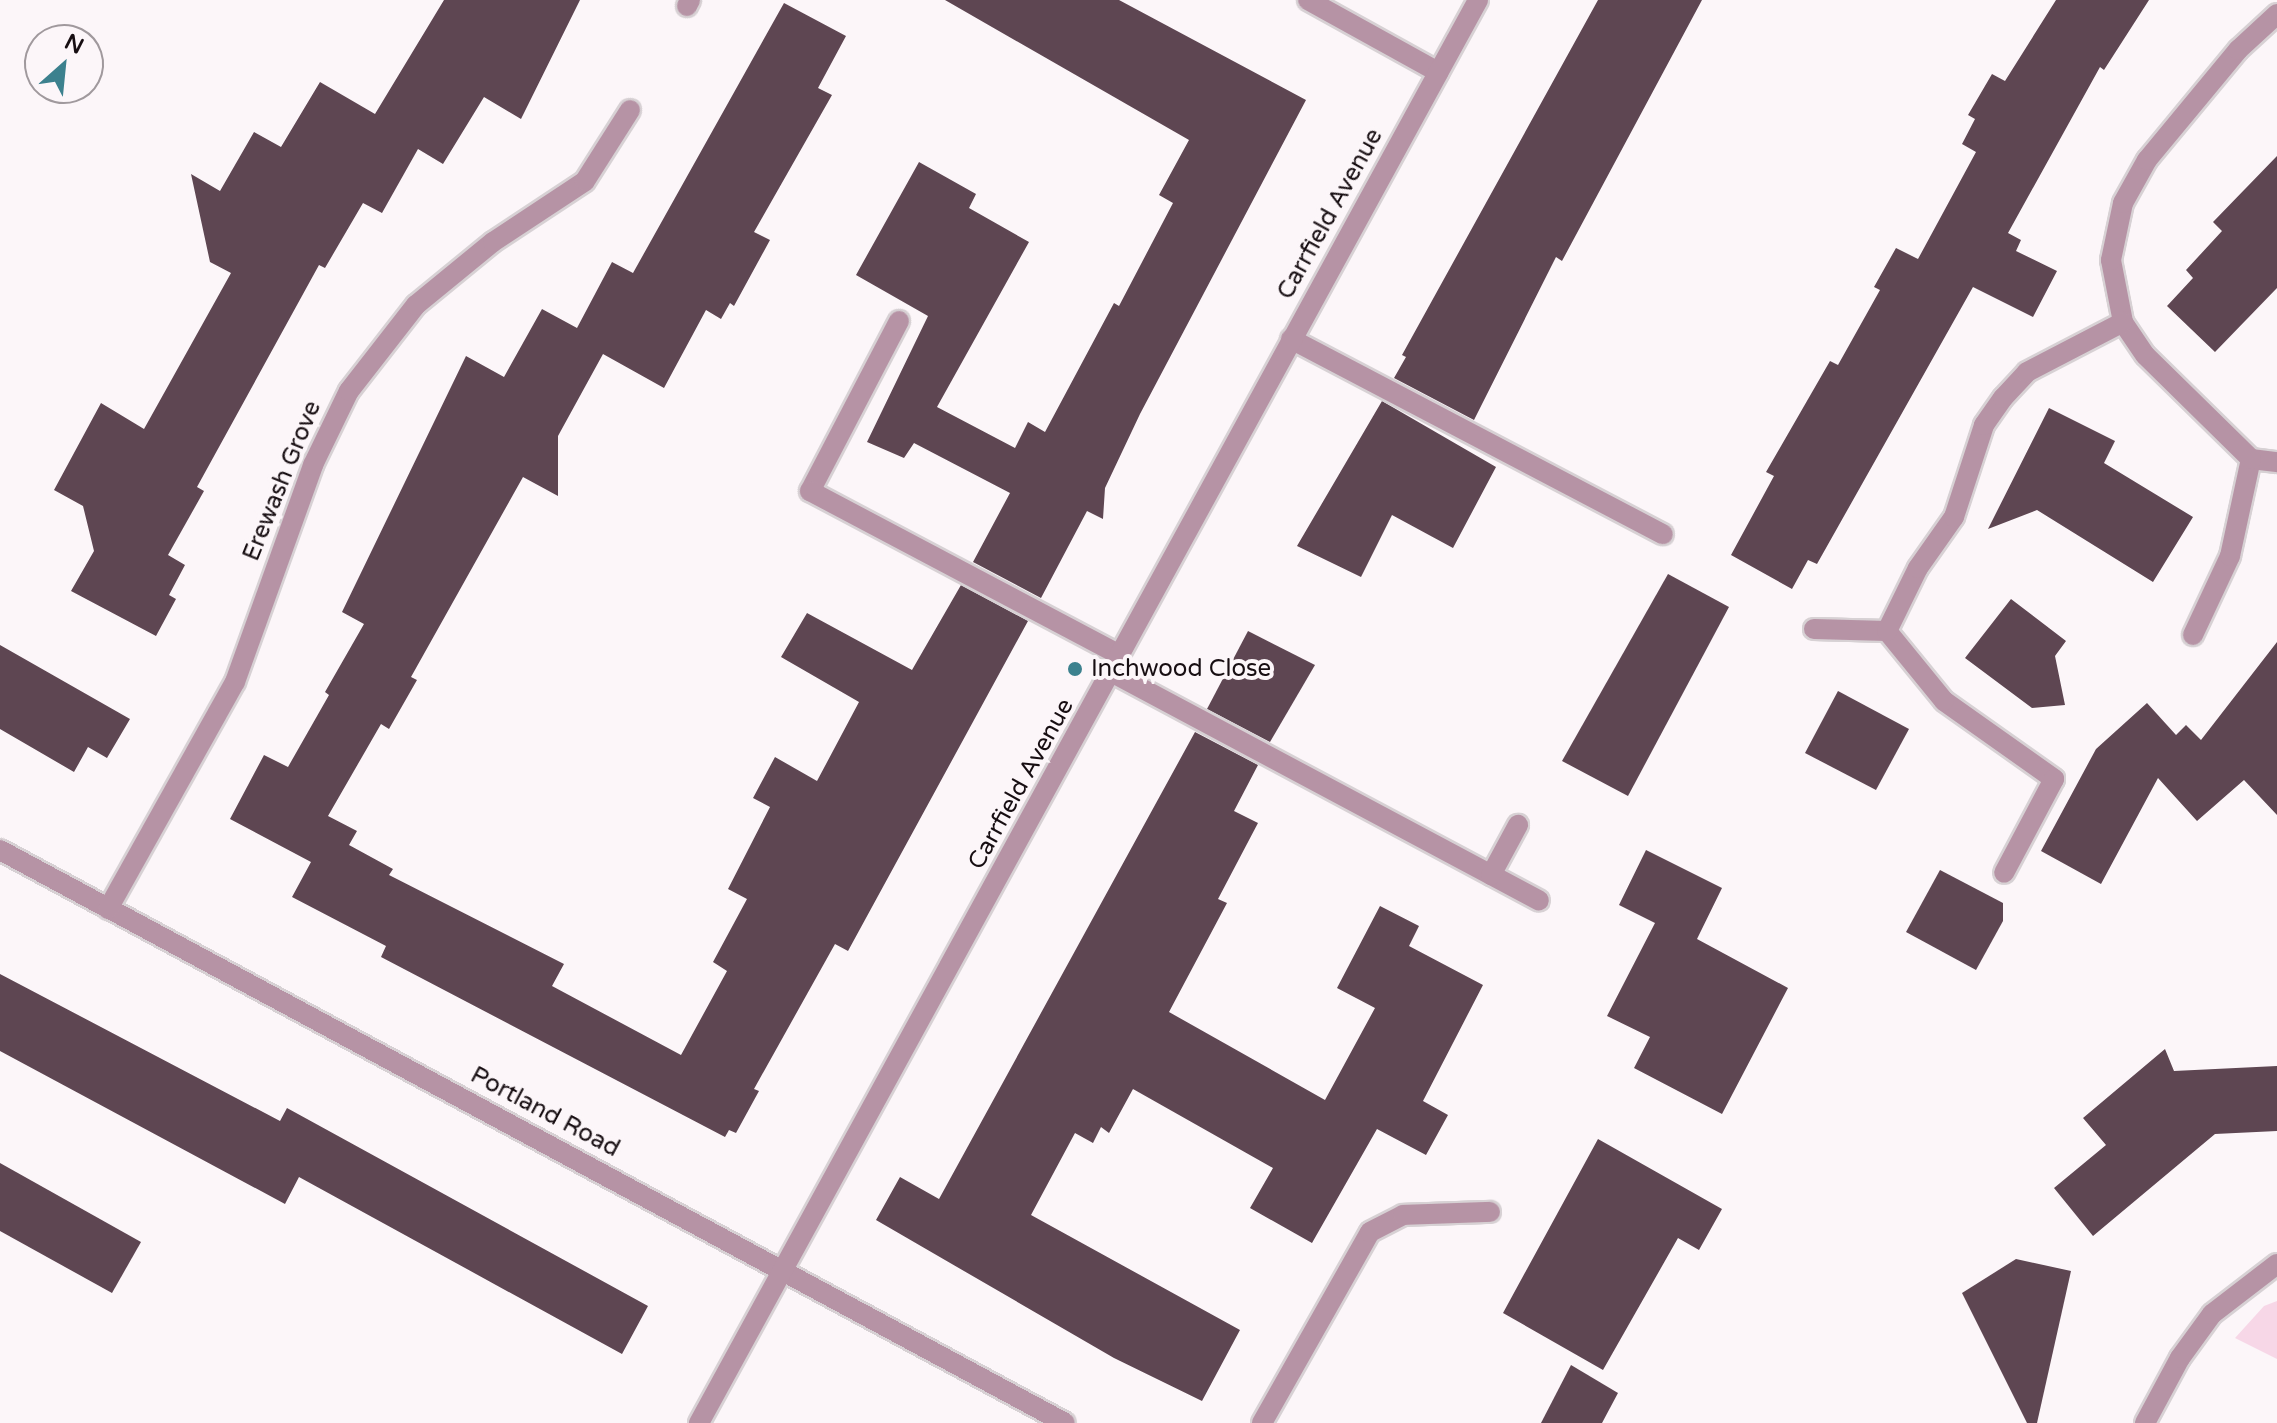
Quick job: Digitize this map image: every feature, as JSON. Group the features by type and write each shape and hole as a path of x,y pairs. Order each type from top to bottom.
{"street":[{"path":"1308,0 1438,72"},
{"name":"Carrfield Avenue","path":"699,1423 1478,0"},
{"path":"2277,14 2182,115 2123,203 2111,260 2123,322 2145,355 2251,459 2277,462"},
{"name":"Erewash Grove","path":"108,909 235,682 313,465 349,391 416,305 493,242 585,181 630,110"},
{"path":"899,321 810,491 1539,901"},
{"path":"1887,631 1918,568 1954,517 1984,425 2003,398 2027,372 2123,322"},
{"path":"1291,339 1663,534"},
{"path":"2193,635 2230,556 2251,459"},
{"path":"1814,629 1887,631 1944,701 2054,779 2004,873"},
{"path":"1491,875 1518,825"},
{"name":"Portland Road","path":"0,850 785,1269 1065,1423"},
{"path":"1262,1423 1370,1232 1403,1215 1490,1212"},
{"path":"2145,1423 2180,1358 2212,1314 2277,1264"}],"shaded area":[{"path":"2277,1301 2277,1359 2235,1338 2264,1306"}],"building":[{"path":"444,0 580,0 521,119 484,97 443,164 418,149 382,213 363,203 325,268 319,265 197,487 204,491 168,555 185,565 169,595 176,599 156,636 71,591 94,551 83,506 54,490 101,403 144,429 231,273 210,262 191,174 220,191 254,132 281,147 320,82 375,114"},
{"path":"945,0 1119,0 1306,100 1140,414 1105,488 1103,519 1087,511 1041,598 973,562 1010,493 914,443 904,458 867,442 928,316 856,275 919,162 976,194 969,208 1029,242 937,407 1015,448 1028,422 1045,432 1114,303 1119,306 1173,203 1159,195 1189,140"},
{"path":"1598,0 1702,0 1562,261 1556,257 1474,420 1394,378 1406,357 1402,355"},
{"path":"2056,0 2149,0 2104,70 2100,67 2008,233 2021,240 2016,251 2057,271 2033,317 1973,287 1817,564 1808,560 1792,589 1731,555 1774,476 1766,472 1830,361 1838,365 1880,290 1874,287 1896,248 1918,259 1976,152 1962,144 1975,119 1968,115 1992,74 2005,81"},
{"path":"784,3 846,36 818,88 832,95 754,232 770,240 734,306 730,303 721,319 706,310 664,388 603,354 558,436 558,496 523,477 411,677 417,680 389,729 381,724 328,816 357,831 349,845 393,869 389,875 564,964 552,986 681,1055 727,971 713,962 747,899 728,889 770,807 753,798 775,757 817,781 859,702 781,657 807,613 912,670 961,585 1028,621 848,951 835,944 754,1089 759,1091 736,1133 729,1130 725,1137 381,957 386,946 292,897 311,862 230,819 264,755 288,767 329,695 325,692 364,624 342,612 466,356 504,377 542,309 577,328 612,262 633,273"},
{"path":"2277,156 2277,288 2215,352 2167,306 2193,278 2186,270 2222,231 2213,222"},
{"path":"1382,401 1496,467 1453,548 1392,515 1361,577 1297,546"},
{"path":"2049,408 2115,441 2104,463 2193,517 2153,582 2037,510 1988,529"},
{"path":"1668,574 1729,607 1628,796 1562,761"},
{"path":"2011,599 2066,641 2055,656 2065,705 2032,708 1965,658"},
{"path":"1248,631 1315,665 1270,742 1207,709"},
{"path":"2277,642 2277,815 2244,780 2197,821 2158,778 2101,884 2041,851 2096,749 2147,703 2176,735 2186,725 2201,740"},
{"path":"0,645 130,719 107,758 88,747 74,772 0,729"},
{"path":"1838,691 1909,729 1876,790 1805,753"},
{"path":"1195,732 1258,765 1234,811 1258,823 1218,899 1227,903 1169,1012 1325,1100 1375,1008 1337,988 1380,906 1419,926 1409,946 1483,985 1423,1101 1448,1115 1426,1155 1377,1129 1312,1243 1250,1208 1273,1168 1133,1089 1109,1133 1101,1127 1093,1143 1075,1133 1031,1215 1240,1330 1202,1401 1114,1358 876,1220 900,1177 939,1199"},
{"path":"1646,850 1722,888 1697,939 1788,988 1722,1114 1634,1068 1650,1037 1607,1016 1655,923 1619,905"},
{"path":"1940,870 2003,903 2003,921 1976,970 1906,932"},
{"path":"0,974 280,1121 287,1108 648,1306 622,1354 299,1177 285,1204 0,1051"},
{"path":"2165,1049 2174,1071 2277,1066 2277,1131 2215,1134 2093,1236 2054,1188 2106,1145 2083,1118"},
{"path":"1598,1139 1722,1209 1699,1250 1678,1238 1603,1370 1503,1313"},
{"path":"0,1163 141,1242 112,1293 0,1231"},
{"path":"2016,1259 2071,1271 2037,1423 2027,1423 1962,1293"},
{"path":"1571,1365 1618,1393 1602,1423 1541,1423"}],"place":[{"name":"Inchwood Close","path":"1075,669"}]}
